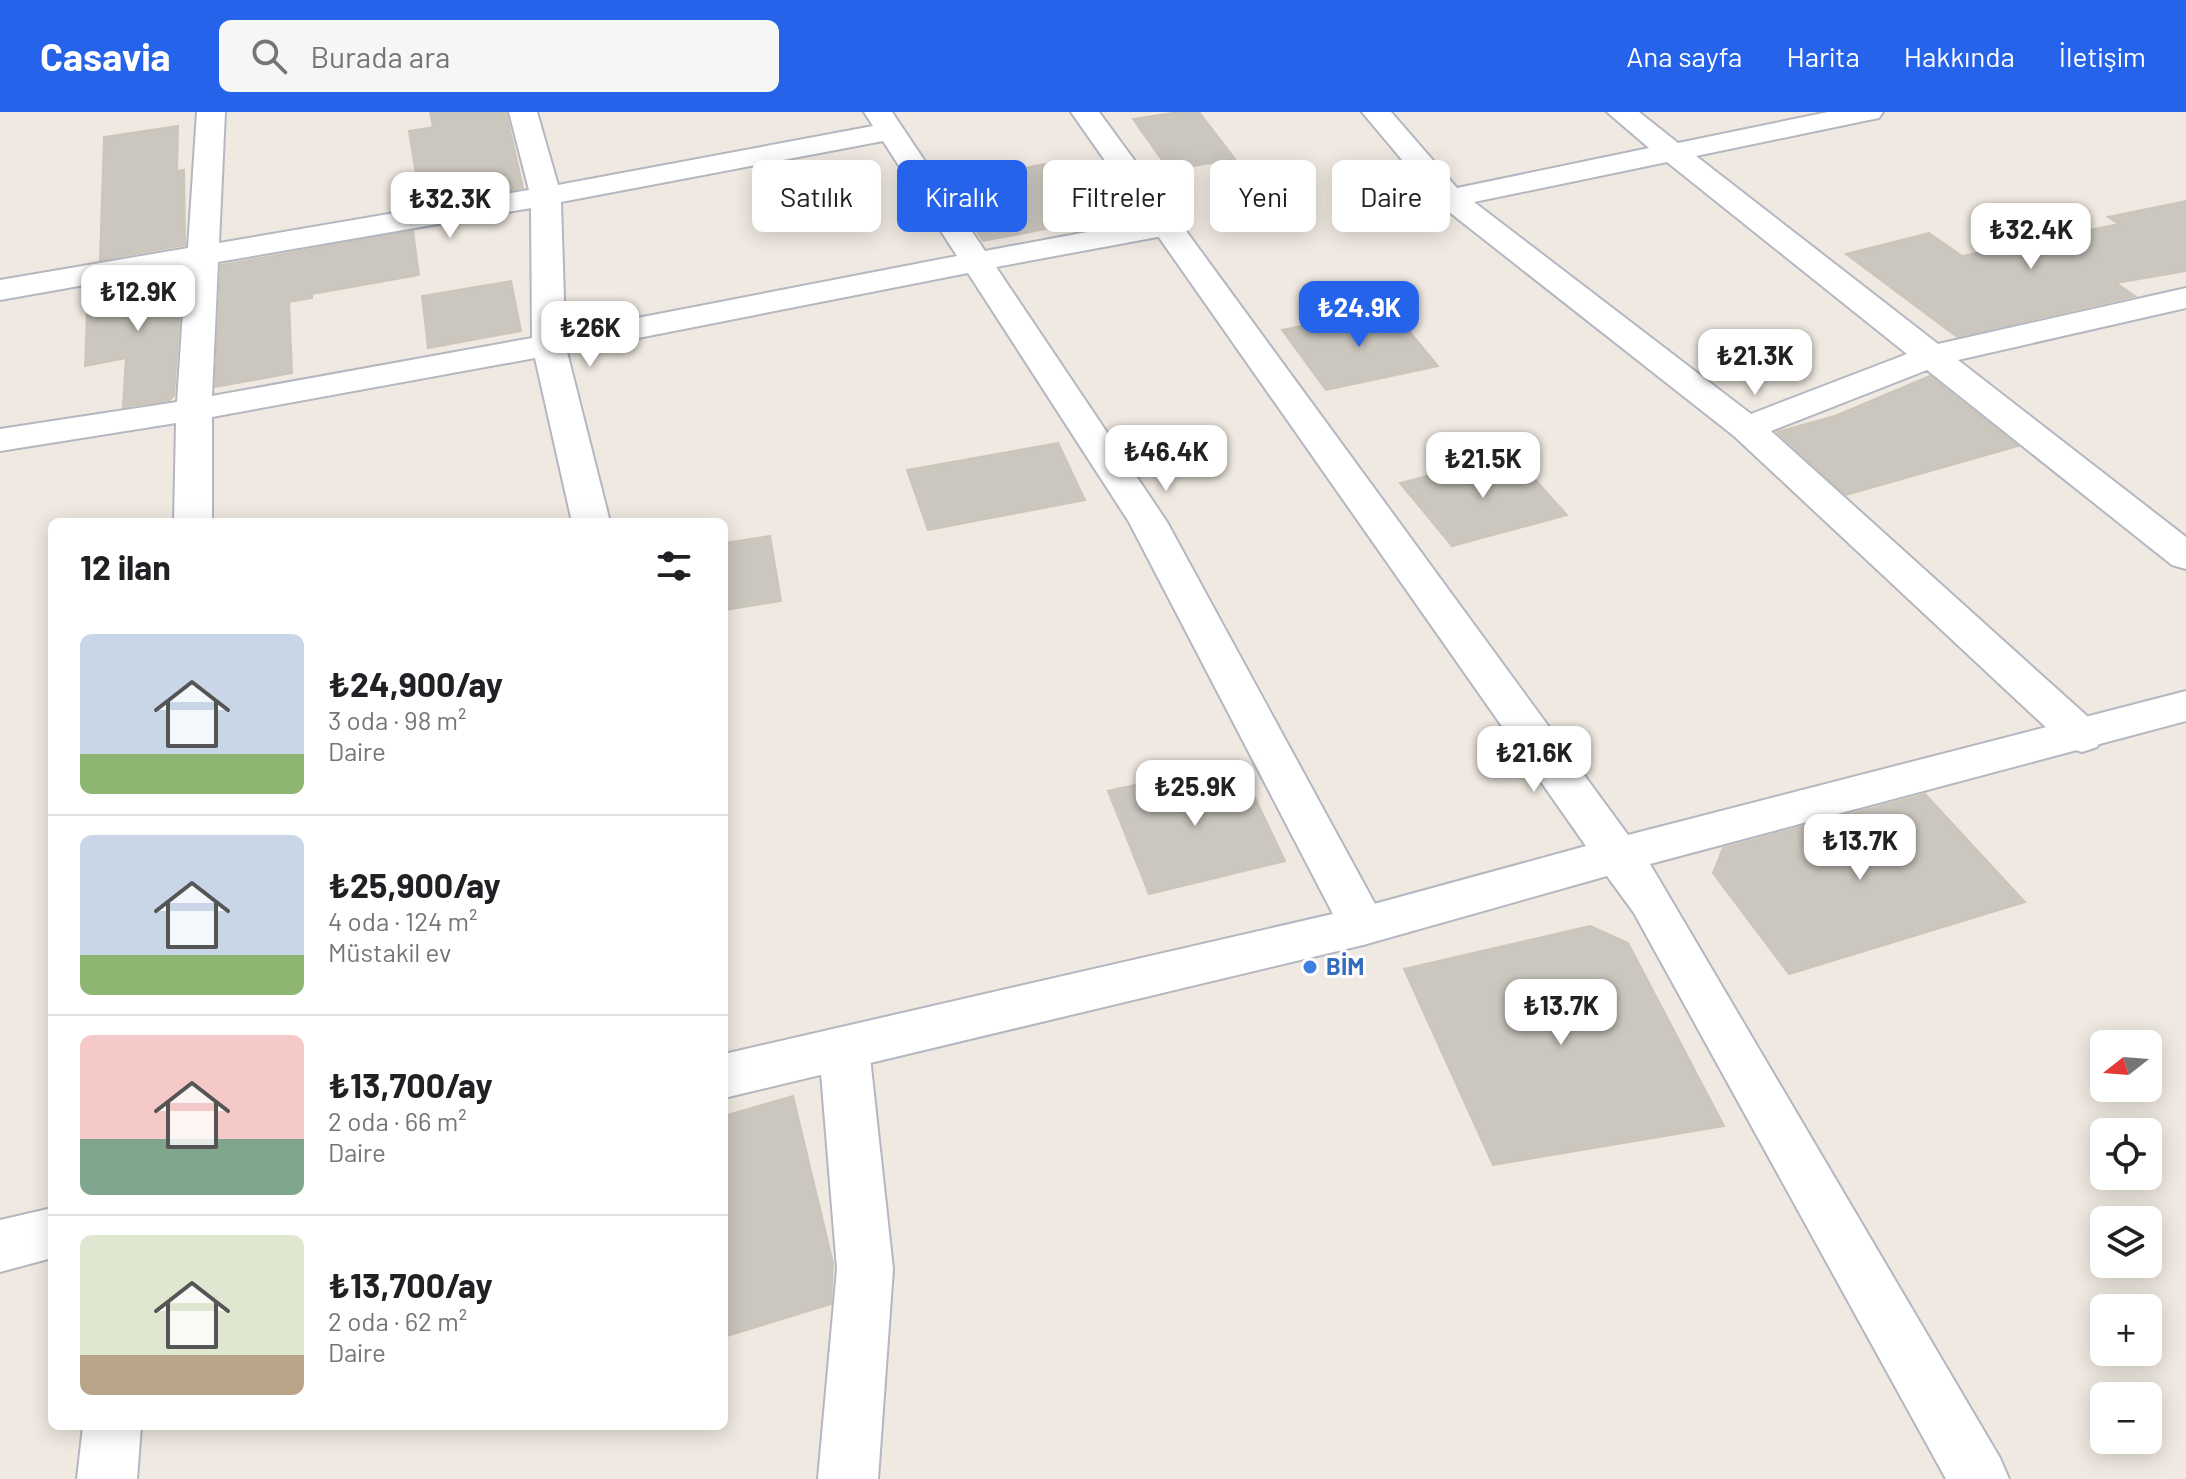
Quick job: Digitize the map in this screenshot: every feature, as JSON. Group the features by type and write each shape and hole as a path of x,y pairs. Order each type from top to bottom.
{"street":[{"path":"193,518 194,412 211,112"},
{"path":"523,112 546,196 549,347 590,518"},
{"path":"1085,112 1120,160"},
{"path":"1376,112 1417,160"},
{"path":"1621,112 1676,151 2186,556"},
{"path":"1450,198 1869,112"},
{"path":"0,290 546,196 884,122 1148,522 1363,926"},
{"path":"1450,198 1747,428 2082,736"},
{"path":"0,440 194,412 549,347 974,261 1135,232"},
{"path":"1172,232 1650,900 1979,1479"},
{"path":"1747,428 1932,356 2186,298"},
{"path":"728,1075 1363,926 1618,855 2082,736 2186,706"},
{"path":"844,1048 865,1269 848,1479"},
{"path":"0,1246 48,1234"},
{"path":"107,1479 112,1430"}],"building":[{"path":"430,112 506,112 523,188 421,205 409,131 433,127"},
{"path":"1199,112 1235,159 1210,160 1210,163 1194,166 1194,160 1162,160 1133,119"},
{"path":"178,126 177,171 184,170 185,245 100,260 104,137"},
{"path":"1043,164 1043,229 983,241 977,232 1027,232 1027,168"},
{"path":"2186,201 2186,271 2116,283 2135,296 1957,337 1846,254 1929,233 1962,256 2119,224 2108,217"},
{"path":"413,231 419,275 312,294 312,298 289,302 292,373 215,387 221,265"},
{"path":"183,271 174,395 170,400 123,407 126,358 85,366 88,287"},
{"path":"511,281 521,331 428,348 422,296"},
{"path":"1390,308 1438,366 1326,390 1282,330"},
{"path":"1930,376 2018,446 1846,495 1777,432 1835,416"},
{"path":"1058,443 1085,500 928,530 907,470"},
{"path":"1512,454 1567,515 1452,546 1400,483"},
{"path":"770,536 781,601 728,609 728,542"},
{"path":"1238,762 1285,861 1149,894 1108,791"},
{"path":"1925,794 2025,902 1789,974 1713,873 1723,848"},
{"path":"1590,926 1628,943 1724,1126 1493,1165 1404,969"},
{"path":"793,1096 833,1263 831,1304 728,1336 728,1115"}],"place":[{"name":"BİM","path":"1310,967"}]}
